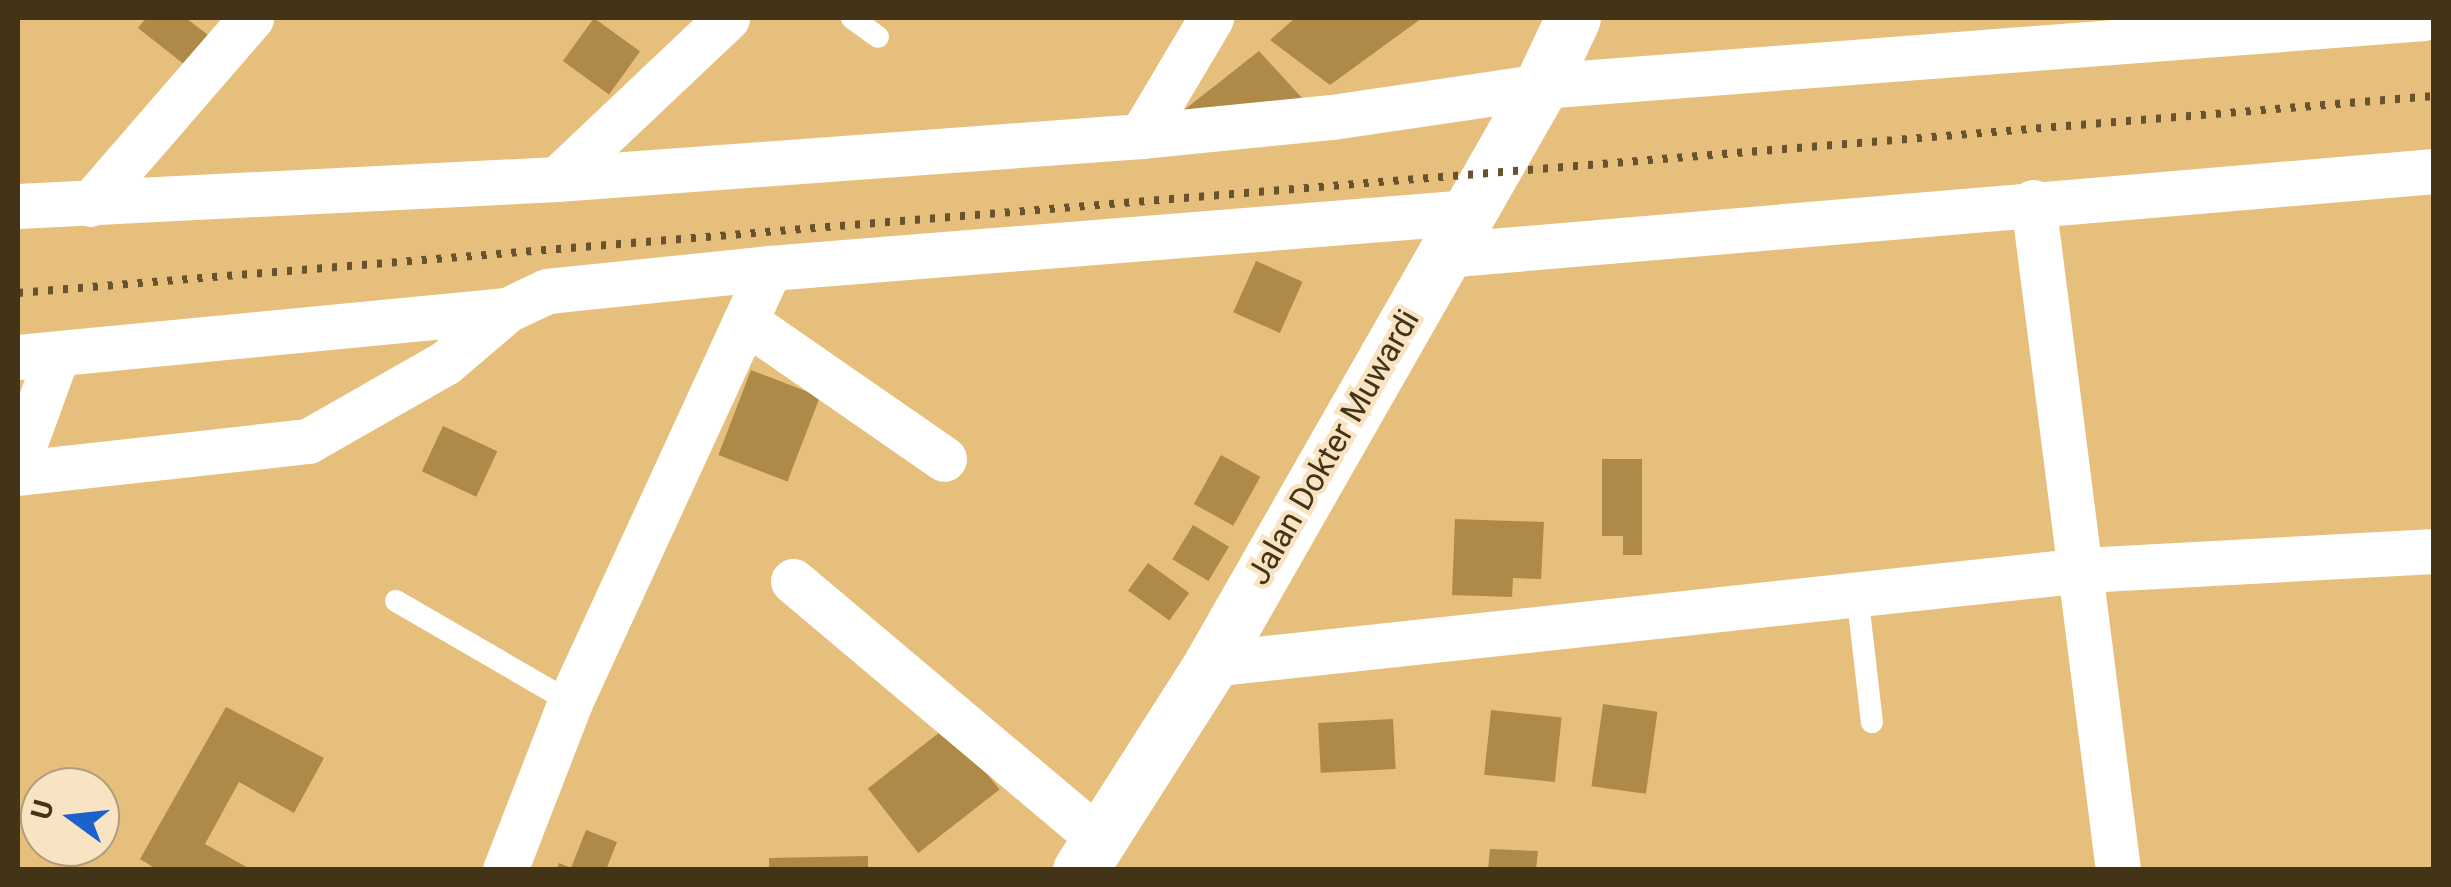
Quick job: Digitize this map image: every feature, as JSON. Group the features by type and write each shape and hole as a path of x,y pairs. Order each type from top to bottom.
{"main road":[{"name":"Jalan Dokter Muwardi","path":"1089,854 1211,664 1541,86 1573,18"}],"street":[{"path":"90,204 251,18"},
{"path":"557,179 727,18"},
{"path":"1142,136 1211,18"},
{"path":"18,206 557,179 1142,136 1332,117 1541,86 2010,32 2424,18"},
{"path":"18,473 308,441 445,363 507,310 548,291 770,268 2033,202 2434,171"},
{"path":"2033,202 2083,570 2118,870"},
{"path":"505,870 570,702 770,268"},
{"path":"18,462 37,356 507,310"},
{"path":"745,321 944,459"},
{"path":"1211,664 2083,570 2434,551"},
{"path":"793,581 1089,854"}],"lane":[{"path":"852,18 878,37"},
{"path":"1857,593 1872,722"},
{"path":"396,601 570,702"}],"building":[{"path":"146,18 186,18 208,35 185,65 138,28"},
{"path":"594,18 640,52 609,94 563,61"},
{"path":"1295,18 1422,18 1330,85 1270,40"},
{"path":"1259,51 1313,110 1179,114"},
{"path":"1256,261 1303,282 1280,333 1233,312"},
{"path":"751,370 820,397 787,481 718,455"},
{"path":"443,426 497,451 476,497 422,471"},
{"path":"1221,455 1260,477 1233,526 1194,504"},
{"path":"1602,459 1642,459 1642,555 1623,555 1623,536 1602,536"},
{"path":"1455,519 1544,522 1541,579 1513,578 1512,597 1452,595"},
{"path":"1193,525 1229,547 1208,581 1172,559"},
{"path":"1148,563 1189,593 1169,620 1128,591"},
{"path":"1603,704 1657,712 1646,794 1591,786"},
{"path":"226,707 324,758 294,813 239,782 205,844 252,870 158,870 140,859"},
{"path":"1491,710 1562,717 1555,782 1484,775"},
{"path":"1393,719 1396,769 1321,773 1318,723"},
{"path":"949,725 999,790 918,853 868,788"},
{"path":"586,830 617,842 606,870 557,870 559,863 571,868"},
{"path":"1490,849 1538,851 1536,870 1488,870"},
{"path":"868,856 868,870 769,870 769,858"}],"railway":[{"path":"18,293 2434,96"}]}
